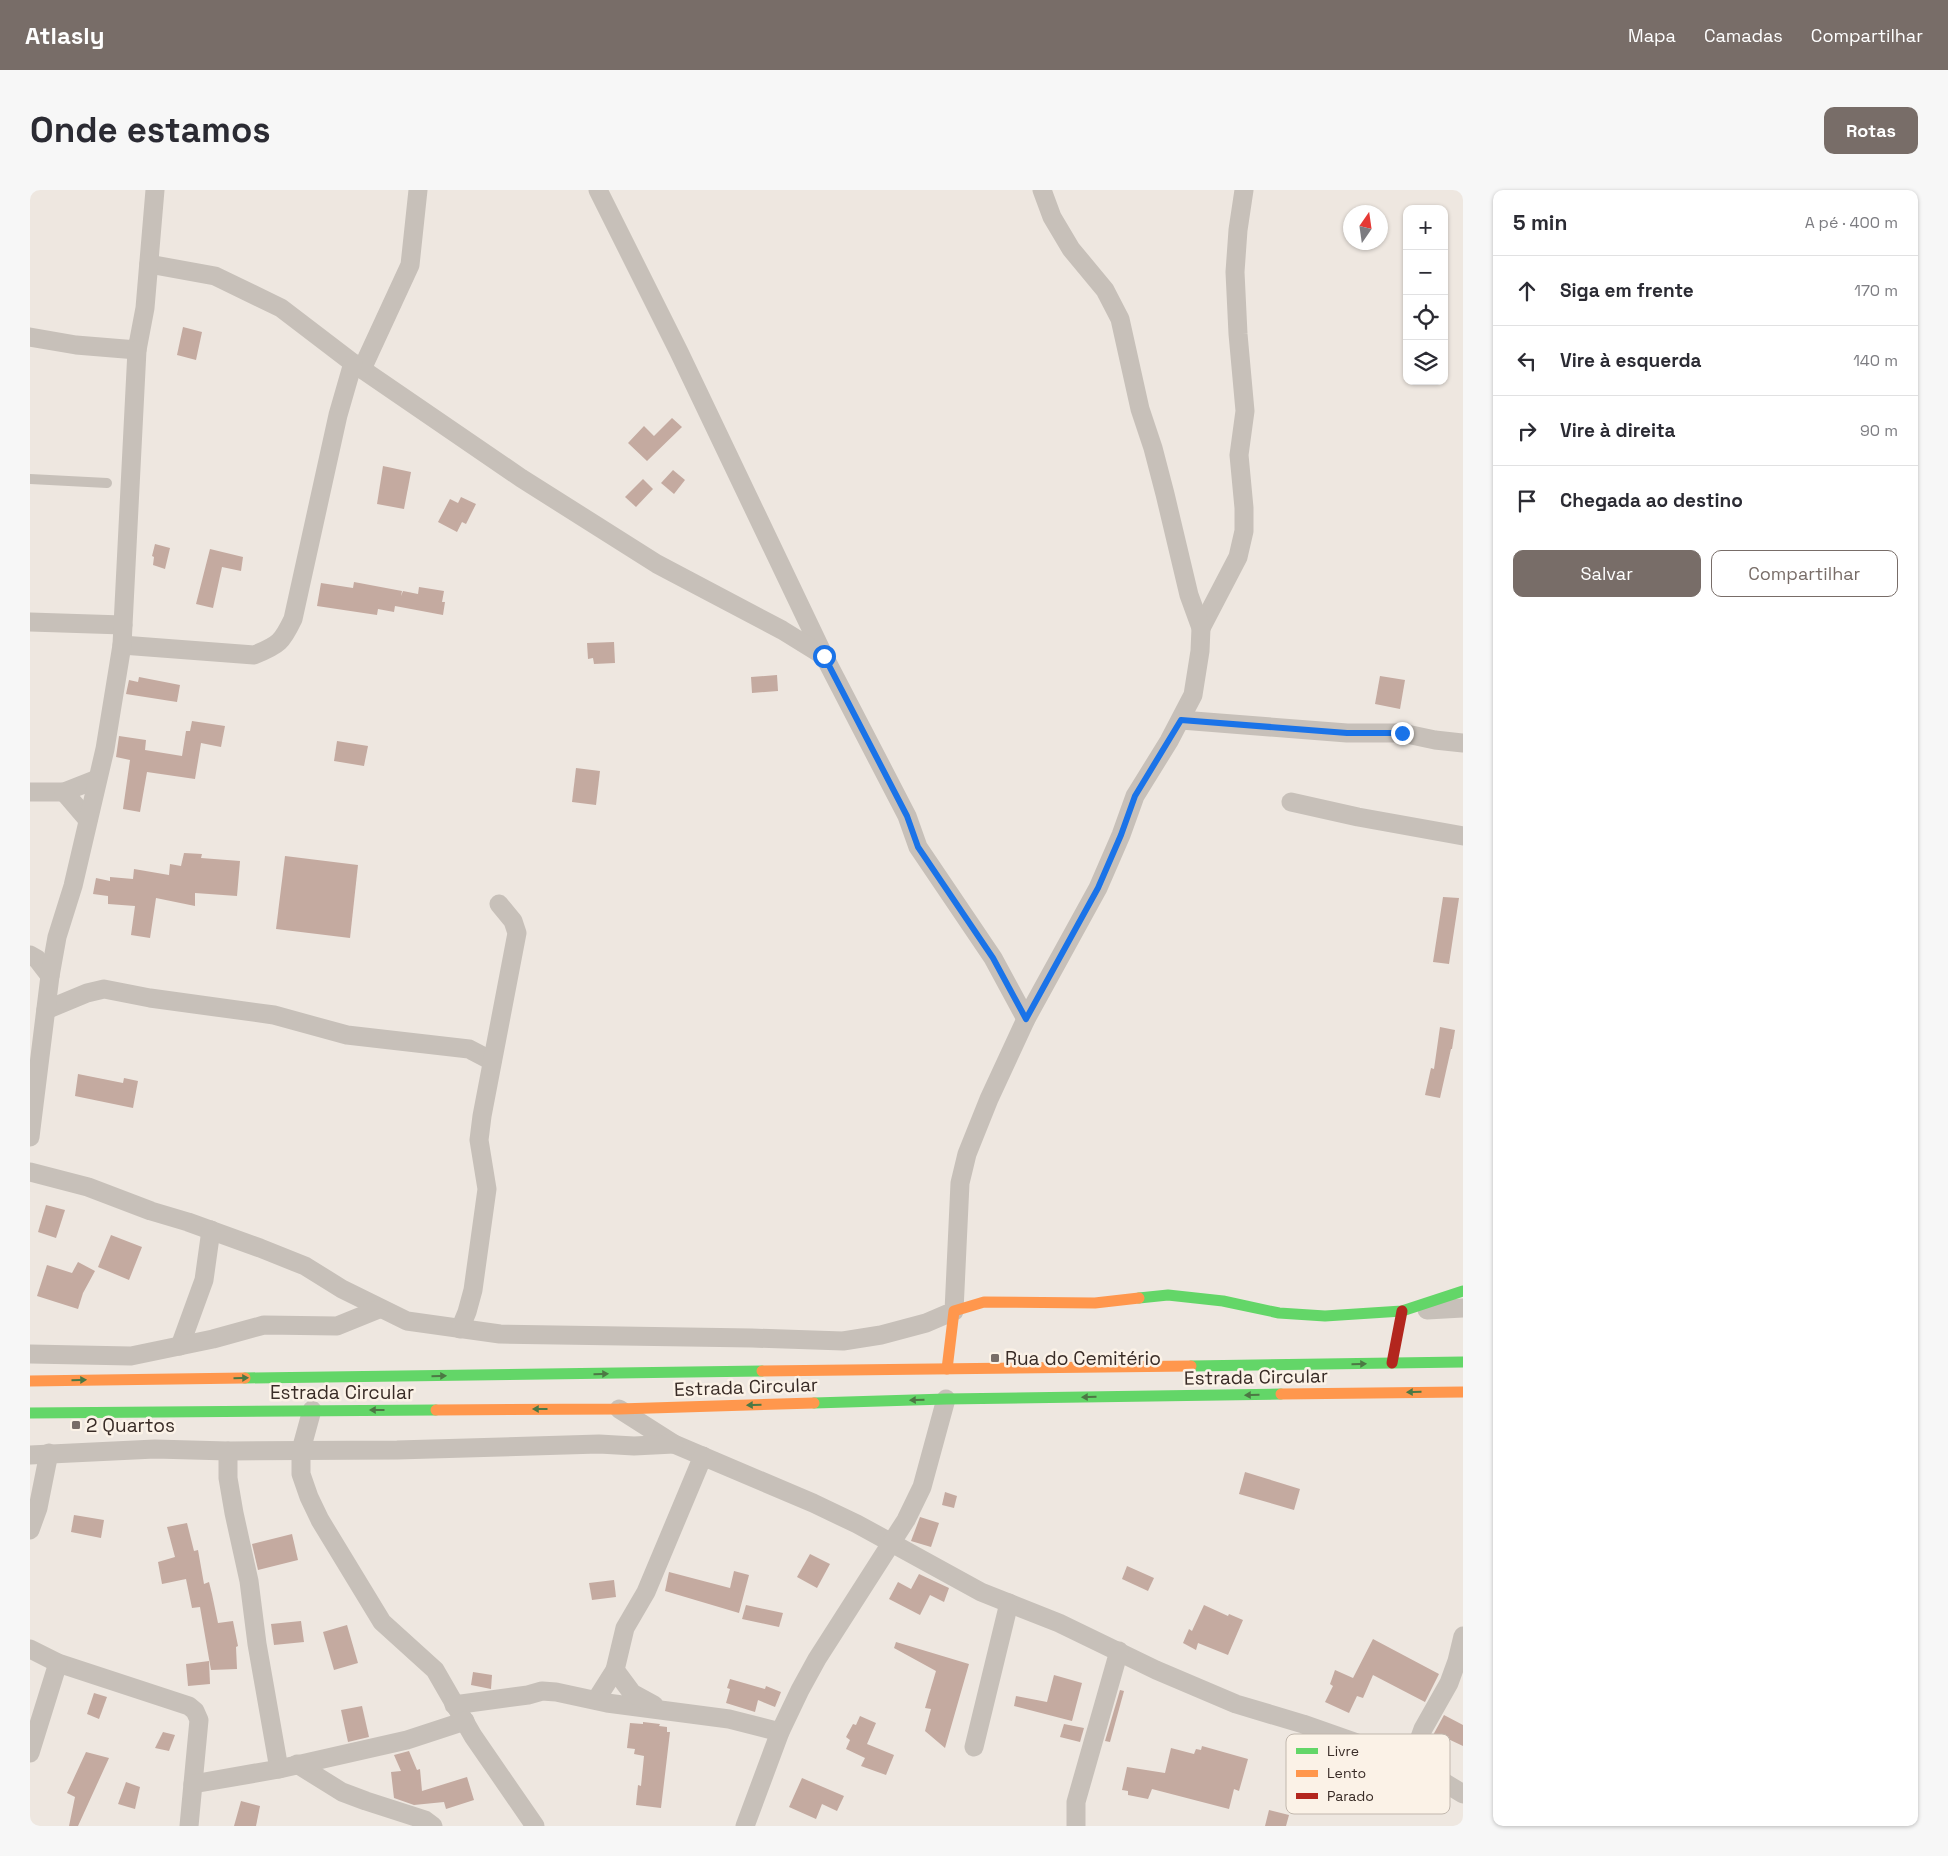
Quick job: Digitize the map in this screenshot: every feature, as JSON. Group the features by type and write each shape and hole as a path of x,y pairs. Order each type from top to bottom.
{"main road":[{"path":"947,1369 954,1311 984,1302 1095,1303 1168,1295 1223,1301 1279,1313 1325,1316 1402,1311 1463,1291"},
{"path":"1392,1363 1402,1311"},
{"name":"Estrada Circular","path":"30,1381 1463,1362"},
{"name":"Estrada Circular","path":"30,1412 619,1408 946,1399 1463,1392"}],"street":[{"path":"30,1137 50,976 57,937 73,886 105,749 122,644 137,350 145,308 155,190"},
{"path":"122,644 254,655 272,648 284,638 293,619 338,415 358,366 410,265 418,190"},
{"path":"598,190 683,360 824,656 907,816 918,847 993,958 1026,1019"},
{"path":"1042,190 1052,217 1071,249 1105,290 1120,319 1140,409 1158,467 1189,595 1201,628"},
{"path":"30,1172 88,1187 151,1211 211,1230 305,1266 379,1309 407,1322 460,1330 500,1334 843,1341 881,1335 926,1323 954,1311 960,1182 967,1154 989,1099 1026,1019 1098,888 1121,835 1135,796 1181,720 1193,695 1198,672 1201,628 1238,557 1244,531 1244,508 1239,455 1245,411 1235,272 1238,230 1244,190"},
{"path":"149,264 215,276 281,308 358,366 522,478 656,564 782,630 824,656"},
{"path":"30,337 76,345 137,350"},
{"path":"30,622 123,625"},
{"path":"1181,720 1347,733 1402,733 1435,740 1463,742"},
{"path":"30,792 64,792 97,779"},
{"path":"64,792 88,820"},
{"path":"1291,802 1358,817 1463,836"},
{"path":"460,1330 473,1290 487,1189 479,1140 482,1116 517,933 513,922 498,904"},
{"path":"30,954 37,959 50,976"},
{"path":"46,1010 87,992 104,989 150,998 274,1015 348,1035 469,1049 492,1061"},
{"path":"180,1346 204,1280 211,1230"},
{"path":"1402,1311 1463,1308"},
{"path":"30,1354 131,1356 213,1339 264,1325 336,1326 379,1309"},
{"path":"745,1826 780,1732 817,1659 906,1520 922,1487 946,1399"},
{"path":"619,1408 674,1444 812,1503 973,1588 1059,1623 1164,1674 1236,1704 1332,1734"},
{"path":"312,1410 301,1450 301,1474 309,1497 333,1544 382,1622 435,1670 473,1736 535,1826"},
{"path":"30,1455 155,1449 228,1451 397,1450 598,1444 634,1446 674,1444"},
{"path":"228,1451 228,1478 249,1581 257,1644 288,1766"},
{"path":"30,1530 38,1508 49,1453"},
{"path":"596,1700 615,1670 625,1628 646,1592 703,1456"},
{"path":"974,1747 1009,1603"},
{"path":"1421,1734 1449,1683 1463,1636"},
{"path":"30,1649 58,1663 189,1706 195,1710 199,1720 189,1826"},
{"path":"1076,1826 1075,1816 1078,1794 1119,1651"},
{"path":"30,1753 34,1734 58,1663"},
{"path":"615,1670 632,1693 664,1710"},
{"path":"454,1704 542,1692 556,1692 596,1700 729,1719 780,1732"},
{"path":"194,1784 407,1740 465,1721"},
{"path":"288,1766 366,1802 425,1820 433,1826"},
{"path":"1450,1786 1463,1794"}],"lane":[{"path":"30,479 107,483"}],"building":[{"path":"183,327 202,332 196,360 177,355"},
{"path":"672,418 682,427 647,461 628,443 644,426 654,436"},
{"path":"383,466 411,472 404,509 377,504"},
{"path":"673,470 685,480 674,494 661,483"},
{"path":"643,479 653,489 636,507 625,497"},
{"path":"461,497 476,504 466,524 462,522 457,532 438,522 450,499 458,503"},
{"path":"155,544 170,548 165,569 153,565 154,557 152,556"},
{"path":"210,549 243,557 241,571 222,567 213,608 196,604"},
{"path":"354,582 402,591 401,596 403,591 418,594 419,587 444,591 442,602 445,602 443,615 395,606 394,612 378,609 377,615 317,606 321,583 353,588"},
{"path":"614,642 615,663 594,664 593,658 588,659 587,643"},
{"path":"777,675 778,691 752,693 751,677"},
{"path":"1380,676 1405,680 1400,709 1375,704"},
{"path":"139,677 180,685 177,702 126,694 129,680 138,682"},
{"path":"192,721 225,726 221,747 201,743 195,779 147,772 140,812 123,809 130,760 116,757 119,736 146,740 145,750 182,756 186,731 190,731"},
{"path":"337,741 368,746 364,766 334,761"},
{"path":"576,768 600,771 596,805 572,802"},
{"path":"184,853 202,854 201,858 240,861 237,896 195,893 195,906 156,898 150,938 131,935 135,906 108,904 108,896 93,894 96,878 110,881 110,877 133,879 134,869 169,875 170,864 181,866"},
{"path":"285,856 358,865 350,938 276,929"},
{"path":"1443,897 1459,898 1449,964 1433,962"},
{"path":"1440,1027 1455,1030 1440,1098 1425,1095 1431,1068 1434,1069"},
{"path":"78,1074 123,1083 124,1078 138,1081 133,1108 75,1096"},
{"path":"46,1205 65,1210 56,1238 38,1232"},
{"path":"111,1235 142,1247 129,1280 98,1267"},
{"path":"78,1262 95,1271 83,1293 78,1309 37,1296 47,1265 72,1273"},
{"path":"1245,1472 1300,1489 1294,1510 1239,1494"},
{"path":"945,1492 957,1496 954,1508 942,1505"},
{"path":"74,1515 104,1520 101,1538 71,1532"},
{"path":"920,1517 939,1523 931,1547 911,1541"},
{"path":"187,1523 194,1551 198,1550 204,1584 209,1582 218,1623 233,1621 238,1646 236,1647 237,1669 211,1670 200,1607 192,1608 186,1579 162,1584 158,1562 175,1557 167,1527"},
{"path":"292,1534 298,1560 258,1570 252,1544"},
{"path":"810,1554 830,1564 817,1588 797,1577"},
{"path":"1127,1566 1154,1578 1148,1591 1122,1579"},
{"path":"734,1571 749,1575 739,1613 665,1591 669,1572 730,1588"},
{"path":"919,1574 949,1588 944,1602 930,1595 920,1615 889,1599 898,1582 911,1589"},
{"path":"614,1580 616,1597 592,1600 589,1583"},
{"path":"746,1605 783,1613 779,1627 742,1619"},
{"path":"1204,1605 1228,1616 1229,1614 1243,1620 1228,1655 1198,1643 1196,1650 1183,1643 1189,1629 1192,1631"},
{"path":"301,1621 304,1642 274,1645 271,1624"},
{"path":"347,1625 358,1663 334,1670 323,1632"},
{"path":"1373,1639 1439,1674 1425,1702 1373,1675 1363,1698 1357,1696 1349,1713 1325,1702 1333,1686 1330,1684 1335,1670 1353,1678"},
{"path":"896,1642 969,1664 945,1748 925,1731 931,1709 925,1708 936,1671 894,1648"},
{"path":"209,1661 210,1684 188,1686 186,1664"},
{"path":"473,1672 492,1675 491,1689 471,1685"},
{"path":"1054,1675 1082,1683 1072,1721 1014,1706 1016,1696 1047,1702"},
{"path":"730,1679 765,1689 766,1686 781,1692 775,1707 758,1700 755,1712 726,1703 730,1689 727,1688"},
{"path":"1120,1690 1124,1691 1110,1742 1105,1741"},
{"path":"94,1693 107,1697 99,1719 87,1714"},
{"path":"362,1706 369,1737 348,1742 341,1710"},
{"path":"1444,1715 1463,1725 1463,1746 1450,1740 1450,1734 1434,1734"},
{"path":"860,1716 876,1723 867,1744 894,1755 886,1775 861,1766 865,1758 846,1749 850,1740 846,1737 853,1724 856,1725"},
{"path":"643,1722 660,1724 659,1726 667,1727 667,1732 670,1732 661,1808 636,1805 638,1785 641,1786 644,1756 634,1754 635,1749 627,1748 630,1723 643,1724"},
{"path":"1064,1724 1084,1728 1080,1742 1060,1737"},
{"path":"163,1732 175,1735 169,1751 155,1748"},
{"path":"1202,1746 1248,1759 1239,1791 1234,1789 1229,1809 1152,1789 1148,1799 1128,1795 1128,1791 1122,1790 1127,1767 1165,1773 1171,1748 1194,1754 1196,1749 1201,1750"},
{"path":"409,1751 417,1770 420,1769 422,1791 467,1777 474,1800 446,1809 444,1802 414,1805 394,1798 391,1772 401,1771 394,1755"},
{"path":"86,1752 109,1758 78,1826 69,1826 75,1797 67,1793"},
{"path":"802,1778 844,1796 837,1811 822,1804 816,1819 789,1807"},
{"path":"126,1782 140,1787 135,1809 118,1804"},
{"path":"241,1801 260,1806 256,1826 234,1826"},
{"path":"1269,1810 1289,1815 1286,1826 1265,1826"}],"traffic: fast":[{"path":"1139,1298 1168,1295 1223,1301 1279,1313 1325,1316 1402,1311 1463,1291"},
{"path":"1191,1366 1463,1362"},
{"path":"245,1378 762,1371"},
{"path":"814,1403 1281,1394"},
{"path":"30,1413 436,1410"}],"traffic: slow":[{"path":"947,1369 954,1311 984,1302 1095,1303 1139,1298"},
{"path":"762,1371 1191,1366"},
{"path":"30,1381 245,1378"},
{"path":"1281,1394 1463,1392"},
{"path":"436,1410 619,1409 814,1403"}],"traffic: jam":[{"path":"1392,1363 1402,1311"}],"place":[{"name":"Rua do Cemitério","path":"995,1358"},
{"name":"2 Quartos","path":"76,1425"}],"route":[{"path":"824,656 907,816 918,847 993,958 1026,1019 1098,888 1121,835 1135,796 1181,720 1347,733 1402,733"}]}
